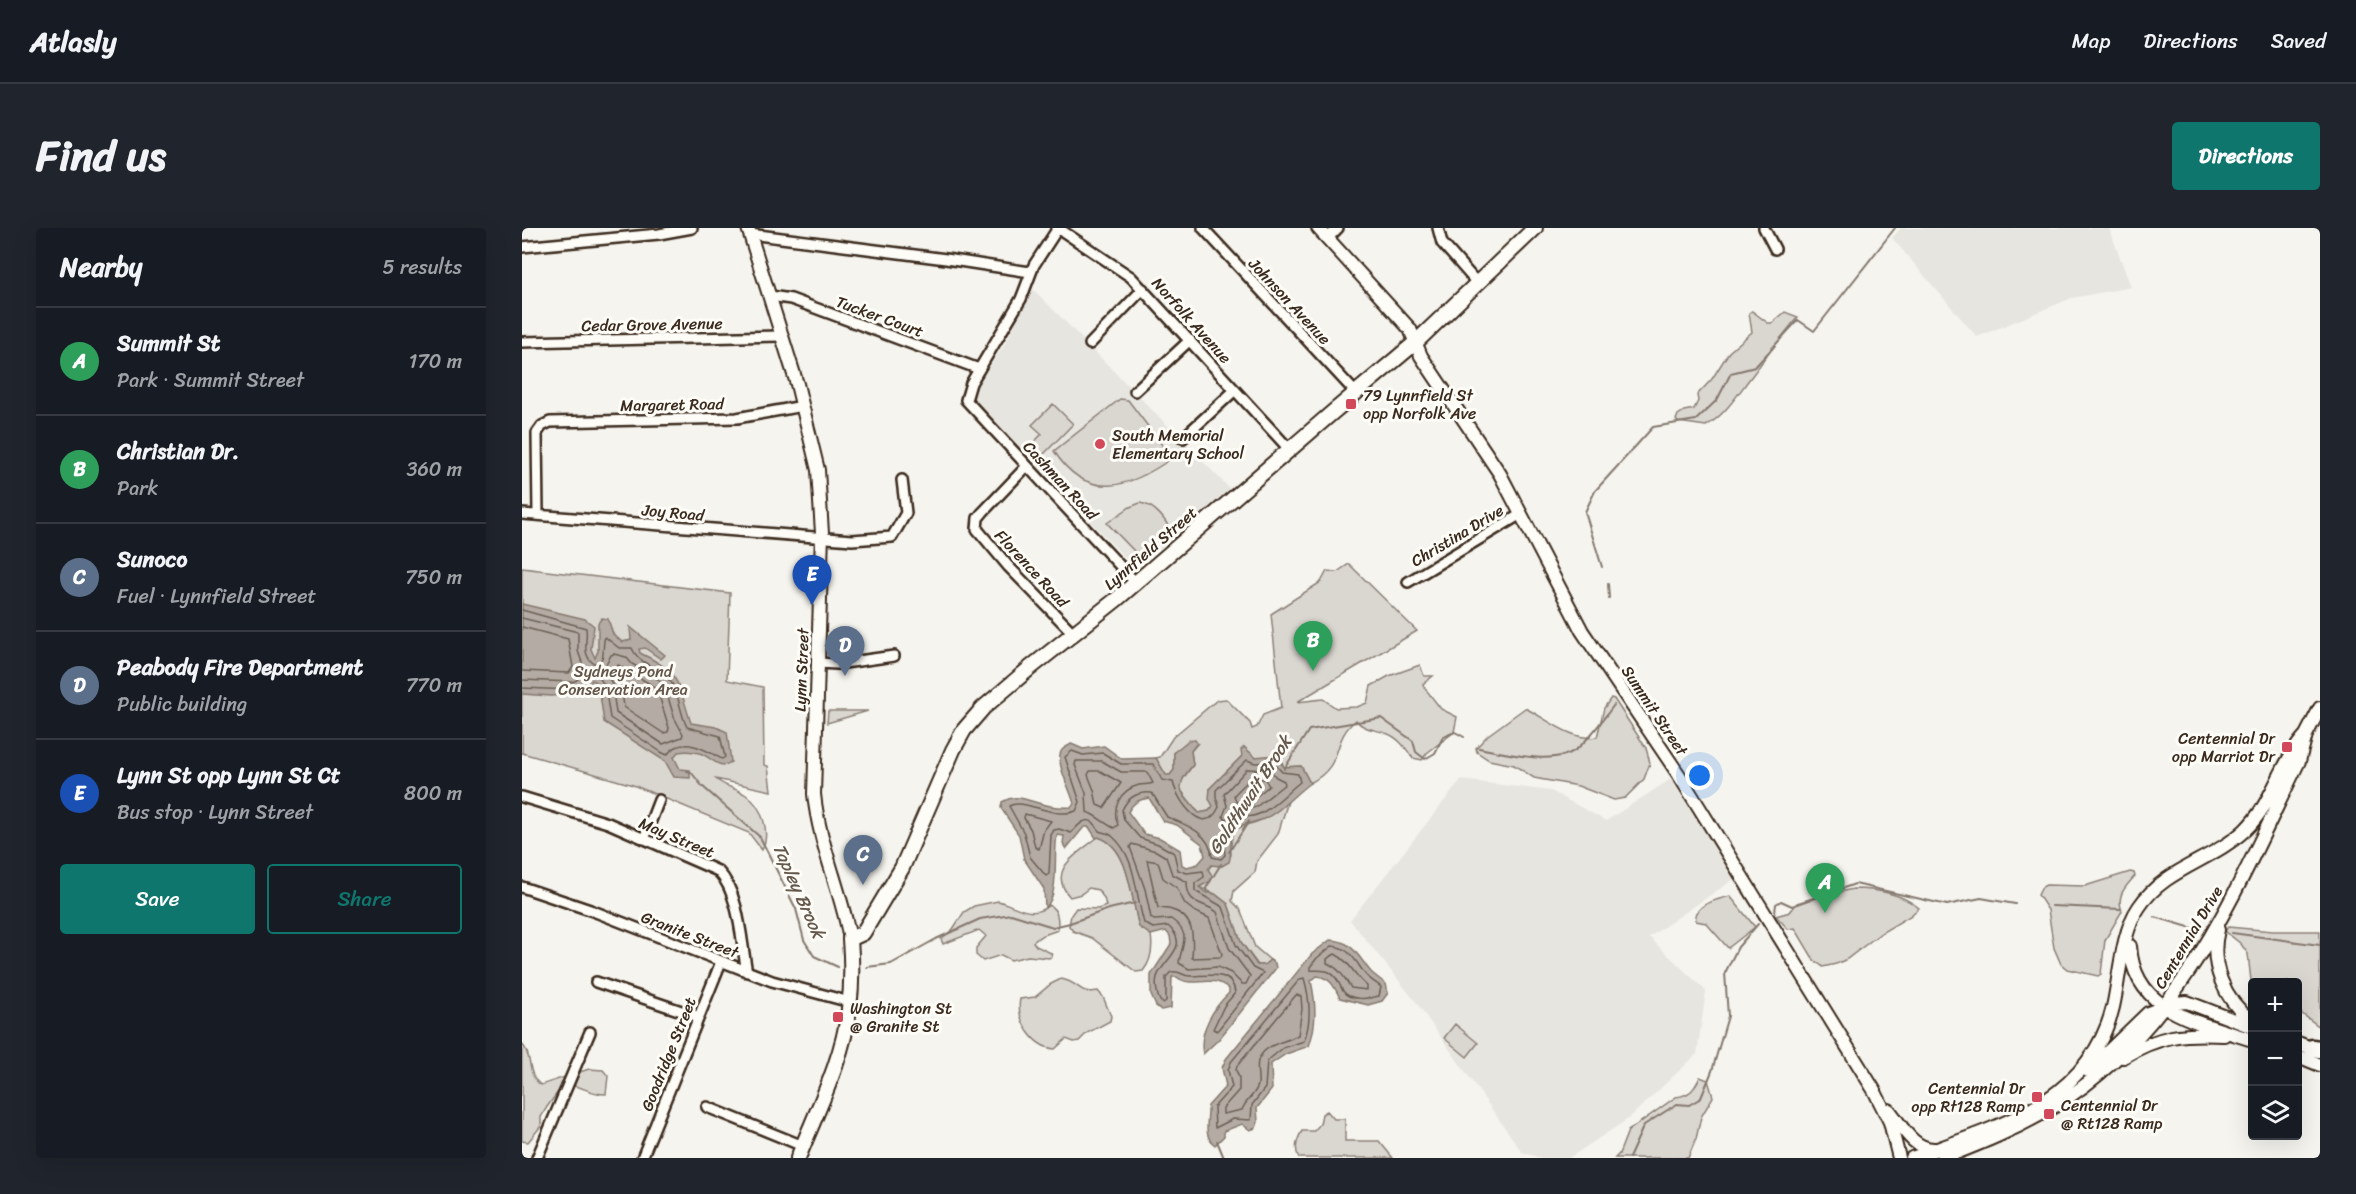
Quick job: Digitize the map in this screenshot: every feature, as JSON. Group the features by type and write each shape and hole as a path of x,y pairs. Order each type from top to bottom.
{"main road":[{"name":"Summit Street","path":"1318,228 1410,329 1421,356 1494,464 1582,631 1679,775 1874,1090 1890,1122 1899,1158"},
{"name":"Lynnfield Street","path":"850,939 863,933 902,868 964,730 995,697 1136,583 1289,449 1415,343 1534,228"},
{"name":"Lynn Street","path":"749,231 803,406 818,470 821,538 813,782 815,808 850,939"},
{"name":"Centennial Drive","path":"1912,1158 1940,1153 2017,1128 2070,1096 2107,1067 2165,1007 2191,971 2225,910 2299,761 2306,735 2320,708"},
{"name":"Centennial Drive","path":"1940,1153 2049,1099 2065,1088 2088,1062 2105,1032 2130,927 2137,909 2156,886 2236,838 2253,821 2295,748 2306,735"},
{"path":"2225,910 2216,937 2217,966 2225,990 2232,1001 2248,1016"},
{"path":"2130,927 2131,960 2137,978 2146,992 2165,1007 2248,1039"},
{"path":"801,1152 840,1048 850,1002 852,974 850,939"},
{"path":"2065,1088 2094,1066 2148,1013 2179,1002 2187,1002 2248,1025"},
{"path":"2107,1067 2139,1048 2170,1036 2205,1034 2248,1040"},
{"path":"2309,1050 2320,1065"},
{"path":"1874,1090 1915,1143 1940,1153"}],"street":[{"path":"522,247 659,234 692,228"},
{"path":"979,369 1021,299 1030,272 1058,228"},
{"name":"Norfolk Avenue","path":"1058,228 1125,272 1143,289 1289,449"},
{"name":"Johnson Avenue","path":"1203,228 1356,393"},
{"path":"1328,238 1338,228"},
{"path":"1438,228 1442,243 1478,284"},
{"path":"1764,228 1775,249"},
{"path":"749,231 1030,272"},
{"path":"1090,344 1143,289"},
{"name":"Tucker Court","path":"770,296 791,299 979,369"},
{"name":"Cedar Grove Avenue","path":"522,342 782,336"},
{"path":"1135,391 1190,340"},
{"name":"Cashman Road","path":"979,369 966,397 971,406 1136,583"},
{"path":"1183,438 1235,390"},
{"name":"Margaret Road","path":"538,515 537,433 542,426 557,421 737,418 803,406"},
{"name":"Florence Road","path":"1028,466 978,518 977,529 1008,566 1074,634"},
{"name":"Joy Road","path":"522,514 852,540 892,537 906,513 903,480"},
{"name":"Christina Drive","path":"1408,582 1521,514"},
{"path":"818,663 837,664 894,656"},
{"name":"May Street","path":"522,796 608,823 712,867 728,881 733,895 747,972"},
{"path":"644,839 659,800"},
{"name":"Granite Street","path":"522,887 593,911 772,981 850,1002"},
{"name":"Goodridge Street","path":"642,1158 721,962"},
{"path":"596,982 699,1017"},
{"path":"537,1158 590,1032"},
{"path":"707,1107 801,1152"}],"shaded area":[{"path":"1901,228 2109,228 2131,287 2072,298 1977,337 1892,238"},
{"name":"South Memorial Elementary School","path":"1034,290 1230,489 1136,569 972,399 972,393 1006,342 1029,293"},
{"path":"1674,777 1737,877 1649,937 1706,991 1697,1054 1628,1119 1569,1158 1540,1158 1522,1152 1416,1002 1350,920 1461,780 1551,791 1606,821"}],"green space":[{"path":"1752,311 1768,323 1772,323 1785,312 1798,317 1720,416 1706,426 1678,422 1676,420 1678,415 1694,409 1698,401 1697,395 1712,379 1729,352 1752,332 1749,313"},
{"path":"1120,399 1128,400 1172,458 1125,483 1095,484 1080,478 1054,451"},
{"path":"1053,404 1073,424 1043,455 1032,444 1042,434 1032,425"},
{"path":"1140,503 1159,514 1172,533 1142,555 1137,554 1107,523"},
{"path":"1349,564 1417,631 1297,702 1323,699 1336,708 1357,707 1367,703 1371,686 1389,676 1420,665 1424,676 1433,676 1423,684 1424,687 1441,709 1457,717 1454,732 1427,753 1422,760 1413,758 1396,738 1366,728 1356,720 1343,736 1329,768 1310,783 1301,766 1284,767 1281,760 1255,757 1244,747 1242,756 1210,788 1213,806 1209,811 1199,813 1180,789 1180,783 1193,765 1191,751 1197,744 1174,752 1174,770 1170,775 1166,776 1156,758 1160,757 1173,737 1217,700 1226,699 1250,723 1252,729 1257,727 1263,715 1281,708 1271,614 1321,582 1327,571 1337,572"},
{"name":"Sydneys Pond Conservation Area","path":"522,568 730,593 727,680 763,687 764,765 768,766 771,791 716,779 746,795 757,806 766,835 762,850 749,833 633,785 522,753"},
{"path":"1611,698 1614,699 1646,748 1650,763 1644,779 1625,798 1614,800 1578,786 1534,778 1514,765 1489,760 1477,752 1476,748 1488,735 1525,708 1569,733 1588,738 1597,737 1604,708"},
{"path":"828,711 868,711 827,723"},
{"path":"1289,798 1278,834 1257,861 1255,872 1234,891 1232,901 1240,909 1255,947 1270,960 1264,965 1258,965 1241,942 1228,904 1215,894 1199,887 1211,880 1212,876 1208,869 1212,865 1222,866 1231,855 1231,837 1238,828 1267,817"},
{"path":"1098,837 1109,842 1123,862 1139,926 1151,935 1151,954 1143,971 1136,972 1092,938 1073,931 1069,926 1071,915 1076,908 1098,909 1106,906 1098,890 1089,888 1081,894 1070,897 1063,887 1061,878 1068,862"},
{"path":"2130,872 2135,876 2122,892 2120,906 2122,911 2105,940 2101,974 2098,976 2067,969 2061,964 2054,948 2048,910 2038,895 2042,887 2046,885 2085,886"},
{"path":"1853,889 1888,893 1919,908 1847,959 1823,967 1814,960 1795,928 1788,929 1776,916 1790,912 1797,903"},
{"path":"1730,896 1755,927 1728,948 1706,923 1696,921 1696,915 1698,910 1707,904"},
{"path":"998,901 1030,912 1049,905 1055,910 1058,930 1041,936 1033,942 1036,946 1051,953 1052,956 1049,958 1028,956 1011,960 1001,955 983,961 976,955 976,948 986,936 979,930 943,944 941,939 953,929 964,912 974,906"},
{"path":"2228,927 2273,931 2320,931 2320,1027 2302,1014 2302,978 2251,978 2248,954 2241,944 2225,931"},
{"path":"1061,979 1086,991 1098,991 1111,1016 1110,1021 1087,1033 1079,1041 1066,1039 1055,1049 1039,1043 1027,1031 1019,1007 1020,999 1035,997"},
{"path":"1455,1024 1478,1043 1467,1057 1444,1038"},
{"path":"522,1044 528,1054 533,1076 541,1085 589,1069 603,1070 608,1076 606,1094 563,1085 541,1117 541,1126 528,1142 522,1141"},
{"path":"1700,1077 1708,1080 1713,1097 1701,1117 1696,1139 1688,1158 1615,1158 1619,1154 1628,1131 1676,1097 1689,1093"},
{"path":"1327,1111 1334,1119 1345,1119 1345,1141 1379,1141 1393,1158 1299,1158 1297,1144 1302,1131 1314,1131 1320,1124 1322,1114"}],"water":[{"path":"522,604 585,619 594,626 591,649 595,658 598,651 598,623 602,618 608,619 613,634 622,642 631,640 630,627 665,655 661,659 645,648 639,649 640,653 663,666 676,680 691,723 716,727 727,732 731,762 723,765 699,753 678,752 674,757 680,769 690,770 690,778 674,777 665,761 604,722 599,688 592,680 583,693 551,696 522,694"},
{"path":"1189,740 1195,740 1197,743 1191,751 1193,765 1183,779 1181,790 1199,813 1209,811 1213,806 1209,799 1210,788 1242,756 1241,750 1244,747 1255,757 1275,755 1284,767 1301,766 1310,783 1268,817 1238,828 1232,839 1229,862 1222,866 1211,865 1208,869 1212,876 1211,881 1199,887 1205,892 1215,894 1228,904 1241,942 1257,965 1264,965 1270,960 1275,963 1276,968 1219,1039 1203,1054 1203,1037 1208,1020 1229,993 1229,989 1216,982 1189,982 1172,977 1171,1008 1161,1010 1156,1006 1151,995 1151,975 1171,944 1170,936 1166,931 1151,935 1139,927 1128,875 1117,851 1109,842 1096,838 1089,827 1084,827 1066,849 1063,844 1064,836 1057,835 1053,894 1045,908 1044,889 1024,859 1019,835 1001,808 1002,802 1016,798 1050,806 1071,807 1074,804 1061,767 1060,753 1071,744 1083,749 1104,746 1122,759 1156,758 1166,775 1170,775 1174,770 1174,752","holes":["1149,798 1163,821 1177,825 1202,844 1205,856 1198,864 1187,867 1182,865 1180,850 1160,838 1144,834 1128,812 1136,802"]},
{"path":"1330,940 1350,946 1371,972 1386,984 1388,993 1382,1001 1368,1005 1340,998 1334,986 1326,979 1317,976 1311,981 1315,1014 1309,1046 1286,1054 1271,1064 1272,1089 1257,1108 1256,1128 1250,1130 1242,1124 1224,1131 1224,1136 1215,1145 1207,1132 1208,1106 1226,1086 1222,1068 1226,1059 1312,954"}],"waterway":[{"name":"Goldthwait Brook","path":"1602,567 1585,512 1595,491 1653,427 1696,420 1717,400 1731,373 1755,367 1798,320 1814,331 1895,228"},
{"name":"Goldthwait Brook","path":"1608,584 1609,598"},
{"name":"Goldthwait Brook","path":"1479,748 1544,758 1569,754 1588,738 1614,705"},
{"name":"Goldthwait Brook","path":"1284,769 1309,730 1381,718 1413,741 1416,752 1425,759 1435,753 1443,737 1455,732 1464,737"},
{"name":"Tapley Brook","path":"687,771 691,772 702,786 760,837 796,909 804,940 814,956 838,967"},
{"name":"Goldthwait Brook","path":"1229,852 1249,821"},
{"name":"Goldthwait Brook","path":"1207,893 1206,888 1221,864"},
{"path":"1775,912 1776,904 1781,901 1792,906 1855,884 1947,905 1981,898 2015,904"},
{"name":"Tapley Brook","path":"867,967 891,964 936,939 980,919 1011,914 1053,927 1135,903"},
{"path":"2052,906 2121,909"},
{"path":"2155,917 2199,930"},
{"path":"1629,1158 1644,1125 1677,1104 1689,1105 1701,1098 1712,1071 1728,1016 1725,973 1738,947 1758,924"},
{"path":"2232,933 2320,945"},
{"name":"Goldthwait Brook","path":"1217,1141 1224,1158"}],"place":[{"name":"79 Lynnfield St opp Norfolk Ave","path":"1351,404"},
{"name":"South Memorial Elementary School","path":"1100,444"},
{"name":"Lynn St opp Lynn St Ct","path":"812,605"},
{"name":"Christian Dr.","path":"1313,671"},
{"name":"Peabody Fire Department","path":"845,676"},
{"name":"Centennial Dr opp Marriot Dr","path":"2287,747"},
{"name":"Sunoco","path":"863,885"},
{"name":"Summit St","path":"1825,913"},
{"name":"Washington St @ Granite St","path":"838,1017"},
{"name":"Centennial Dr opp Rt128 Ramp","path":"2037,1097"},
{"name":"Centennial Dr @ Rt128 Ramp","path":"2049,1114"}]}
